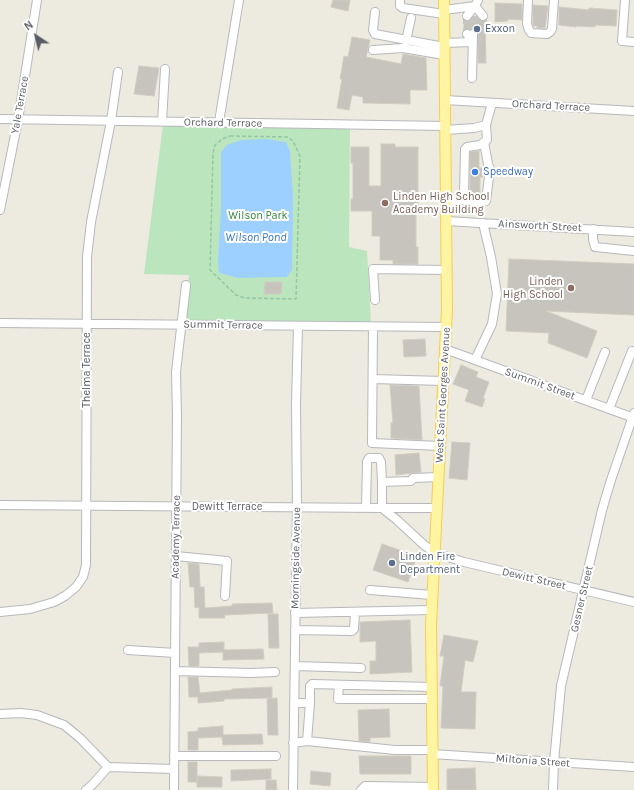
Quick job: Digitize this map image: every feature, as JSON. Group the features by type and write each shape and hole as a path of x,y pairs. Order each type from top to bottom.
{"main road":[{"name":"West Saint Georges Avenue","path":"433,789 431,687 432,595 444,381 447,270 444,8"}],"street":[{"name":"Yale Terrace","path":"0,210 18,120 37,0"},
{"path":"219,122 239,0"},
{"path":"400,0 400,6 403,8 444,8 477,3"},
{"path":"528,0 527,24 529,30 531,33 547,34 552,29 554,0"},
{"path":"625,0 622,41 634,42"},
{"path":"477,3 483,16"},
{"path":"470,16 477,3"},
{"path":"375,12 373,30 375,34 444,48"},
{"path":"406,41 411,18"},
{"path":"373,50 444,48 471,37 472,78"},
{"path":"162,122 165,69"},
{"name":"Thelma Terrace","path":"0,612 43,606 65,596 76,587 82,577 86,565 87,257 91,222 111,121 118,72"},
{"name":"Orchard Terrace","path":"445,100 634,111"},
{"path":"462,200 464,194 464,149 467,147 480,145 487,140 486,125 492,103"},
{"name":"Orchard Terrace","path":"0,119 219,122 445,128 474,128 486,125"},
{"path":"446,205 462,200 478,203 486,200 490,169 484,142"},
{"name":"Ainsworth Street","path":"446,221 634,232"},
{"path":"475,360 492,324 497,294 491,257 483,223"},
{"path":"593,230 595,247 634,251"},
{"path":"375,300 373,269 447,270"},
{"name":"Academy Terrace","path":"174,790 178,415 176,372 186,285"},
{"name":"Summit Terrace","path":"0,323 446,327"},
{"name":"Morningside Avenue","path":"293,790 298,326"},
{"path":"373,327 372,443 440,446"},
{"name":"Summit Street","path":"445,349 609,409 633,416"},
{"path":"609,409 632,351"},
{"path":"586,400 605,352"},
{"path":"373,380 444,381"},
{"name":"Gesner Street","path":"553,790 561,686 610,480 633,416"},
{"path":"366,508 366,462 369,458 379,458 381,462 382,508 435,553"},
{"path":"382,482 412,481 413,478 438,477"},
{"name":"Dewitt Terrace","path":"0,505 437,508"},
{"name":"Dewitt Street","path":"435,553 464,562 634,602"},
{"path":"176,556 227,561 225,596"},
{"path":"370,590 432,595"},
{"path":"295,613 432,610"},
{"path":"295,630 352,631 354,629 355,612"},
{"path":"128,650 175,653"},
{"path":"295,666 361,668"},
{"path":"175,671 251,673 275,672"},
{"path":"308,741 310,686 312,684 431,687"},
{"path":"339,685 338,699 432,699"},
{"path":"294,703 310,703"},
{"path":"0,714 21,713 37,715 64,725 80,738 108,767 174,769"},
{"name":"Miltonia Street","path":"293,743 308,741 395,750 634,767"},
{"path":"174,756 276,756"},
{"path":"86,790 108,767"},
{"path":"361,790 365,786 433,789"}],"path":[{"path":"230,136 288,137 293,141 300,156 296,299 245,298 236,295 213,274 210,270 209,264 213,153 215,145 222,139 230,136"}],"green space":[{"name":"Wilson Park","path":"163,124 350,126 349,247 367,251 371,324 185,323 189,275 144,274"}],"water":[{"name":"Wilson Pond","path":"266,139 286,142 290,151 293,197 292,270 287,277 238,278 219,273 221,152 227,145 241,140"}],"building":[{"path":"333,0 350,0 348,11 331,7"},
{"path":"495,3 522,4 522,20 508,19 508,21 495,22"},
{"path":"533,5 548,6 545,28 537,28 537,26 533,26"},
{"path":"559,7 589,10 589,8 617,10 616,26 595,25 595,27 576,27 559,25"},
{"path":"473,17 477,17 481,21 485,21 486,63 478,63 478,31 474,29 464,29 464,22 469,21"},
{"path":"352,37 370,40 366,57 401,64 403,54 426,58 427,90 410,90 410,104 363,103 363,97 352,95 349,110 337,108 344,56 348,57"},
{"path":"139,66 159,68 154,96 134,94"},
{"name":"Linden High School Academy Building","path":"381,144 395,144 395,147 418,147 416,247 418,247 418,264 393,264 393,260 380,260 380,236 372,236 372,211 351,211 351,199 353,199 353,163 351,163 351,147 369,147 369,186 381,186"},
{"path":"479,151 479,168 484,168 483,177 480,177 480,194 470,194 470,152"},
{"name":"Linden High School","path":"509,259 634,264 634,315 546,311 597,331 587,358 548,343 549,333 506,331"},
{"path":"265,282 282,282 281,294 264,294"},
{"path":"425,339 426,356 404,357 403,340"},
{"path":"461,365 478,372 476,377 489,382 483,398 485,399 482,407 465,401 469,390 453,384"},
{"path":"390,385 419,386 422,440 391,438 391,423 393,423"},
{"path":"452,442 470,443 467,480 449,478"},
{"path":"419,453 421,472 396,475 395,455"},
{"path":"382,544 417,556 408,582 373,570"},
{"path":"188,563 199,564 200,587 204,587 205,608 232,606 232,604 272,603 273,613 224,615 225,618 199,618 199,607 195,608 194,587 190,587"},
{"path":"268,614 278,614 279,648 269,648"},
{"path":"410,620 412,672 370,674 370,661 376,661 376,641 360,642 360,622"},
{"path":"444,635 478,641 473,662 465,660 461,692 476,692 475,729 441,728 443,686 440,686 444,656 440,656"},
{"path":"224,642 224,650 263,649 264,659 223,660 223,652 199,653 199,666 189,666 188,647 199,647 199,643"},
{"path":"188,677 198,677 200,693 232,689 272,687 272,698 224,699 224,701 198,703 198,697 189,697"},
{"path":"277,698 278,735 268,735 267,699"},
{"path":"389,709 390,737 370,738 370,742 359,741 358,710"},
{"path":"223,726 223,735 262,734 263,744 223,745 222,737 198,738 198,750 188,750 188,732 198,731 198,728"},
{"path":"359,756 411,756 411,774 360,774"},
{"path":"188,762 197,762 197,782 188,782"},
{"path":"475,768 476,790 447,790 447,769"},
{"path":"271,769 271,779 231,781 231,770"},
{"path":"311,771 331,773 330,786 310,784"},
{"path":"197,776 222,777 222,787 197,787"},
{"path":"266,780 276,780 277,790 266,790"}],"tunnel":[{"path":"467,16 467,34"},
{"path":"473,16 473,34"},
{"path":"474,41 483,34 483,16"}],"place":[{"name":"Exxon","path":"477,29"},
{"name":"Speedway","path":"475,172"},
{"name":"Linden High School Academy Building","path":"385,203"},
{"name":"Linden High School","path":"571,288"},
{"name":"Linden Fire Department","path":"392,563"}]}
